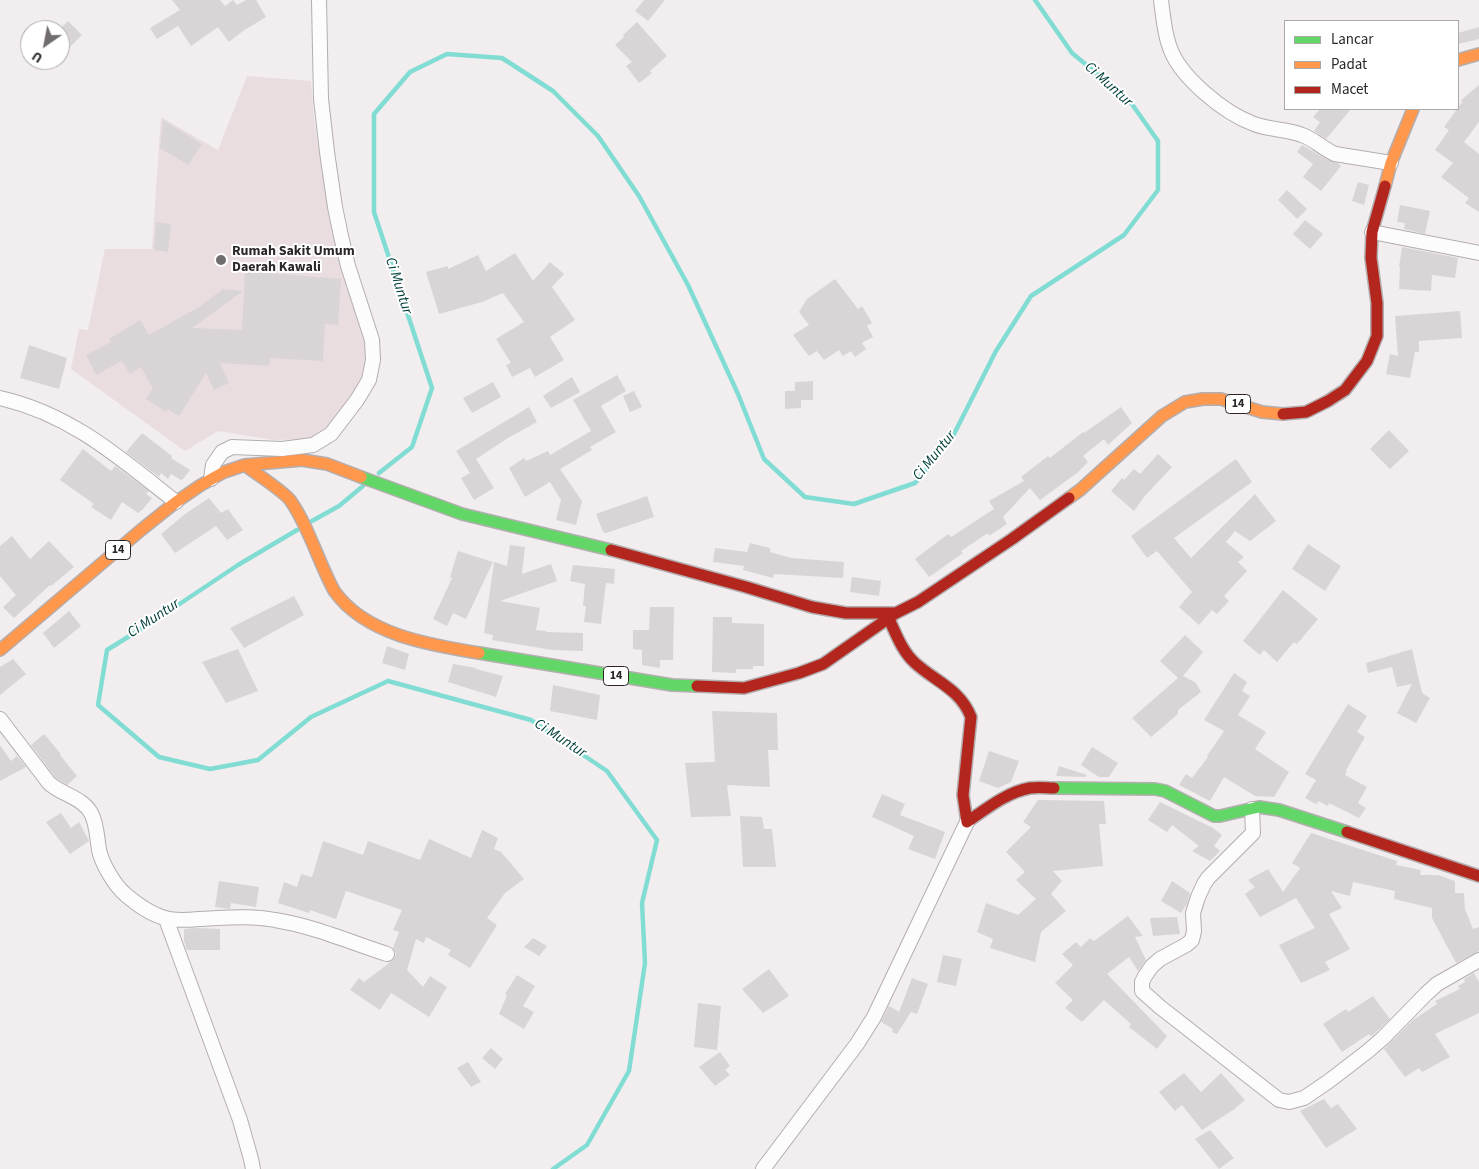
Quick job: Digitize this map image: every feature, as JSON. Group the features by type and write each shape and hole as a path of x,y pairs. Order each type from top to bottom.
{"main road":[{"path":"1459,60 1479,54"},
{"name":"14","path":"245,465 288,498 297,511 334,591 349,609 396,635 432,645 672,685 744,688 799,673 823,664 1027,528 1080,490 1162,416 1185,402 1203,399 1221,400 1262,412 1287,414 1306,412 1345,390 1367,361 1378,336 1377,303 1370,258 1372,232 1391,163 1413,110"},
{"name":"14","path":"0,649 176,502 211,479 224,472 245,465 302,460 327,464 462,514 578,541 746,587 812,608 846,613 893,616"},
{"path":"893,616 904,649 913,660 923,670 954,691 969,707 971,717 963,795 967,822 990,806 1016,792 1030,788 1155,789 1165,791 1214,816 1260,807 1279,810 1479,876"}],"street":[{"path":"211,479 213,465 222,452 232,447 282,449 313,445 332,434 369,380 373,360 372,340 348,266 335,207 320,99 320,0"},
{"path":"1161,0 1166,35 1174,58 1193,82 1214,100 1240,118 1253,124 1264,128 1301,134 1335,154 1391,163"},
{"path":"1372,232 1479,253"},
{"path":"0,398 40,410 78,429 120,458 176,502"},
{"path":"0,719 49,783 56,789 81,800 87,807 92,815 100,852 108,872 124,893 146,911 166,919 252,917 274,920 302,926 387,954"},
{"path":"1252,809 1253,833 1206,880 1198,897 1193,913 1194,931 1192,940 1156,962 1145,976 1141,989 1143,993 1160,1007 1279,1100 1289,1102 1304,1098 1368,1051 1438,984 1479,960"},
{"path":"764,1169 857,1044 874,1017 967,822"},
{"path":"166,919 240,1120 253,1169"}],"shaded area":[{"name":"Rumah Sakit Umum Daerah Kawali","path":"247,76 311,81 314,120 329,214 343,272 363,332 366,354 362,379 350,401 334,422 309,439 274,440 218,431 185,451 71,369 79,329 88,330 105,249 152,249 161,117 218,150"}],"building":[{"path":"172,0 220,0 225,6 233,0 237,5 246,0 256,0 266,17 229,42 218,27 191,46 178,26 157,39 150,28 180,10"},
{"path":"644,0 665,0 648,21 635,11"},
{"path":"637,22 667,56 650,71 652,73 639,83 626,66 632,62 615,45"},
{"path":"70,23 82,35 70,47"},
{"path":"1479,27 1479,39 1459,44 1459,33"},
{"path":"1479,85 1479,122 1464,142 1479,154 1479,212 1465,203 1469,198 1441,177 1453,163 1435,150 1449,130 1444,127 1456,110 1459,110 1461,100"},
{"path":"1319,110 1350,110 1326,139 1314,131 1320,122 1313,117"},
{"path":"163,120 202,144 188,165 160,148"},
{"path":"1302,145 1341,166 1321,191 1303,177 1313,164 1297,152"},
{"path":"1358,182 1369,185 1364,205 1352,201"},
{"path":"1287,190 1307,209 1297,219 1278,200"},
{"path":"1400,205 1430,211 1425,234 1404,229 1405,223 1397,222"},
{"path":"1305,220 1323,234 1310,249 1293,234"},
{"path":"156,222 171,224 168,252 154,250"},
{"path":"1402,247 1458,258 1455,278 1432,275 1431,291 1399,289 1399,267"},
{"path":"515,253 533,281 550,262 564,274 552,287 575,320 550,337 564,360 535,377 530,368 512,377 506,365 511,363 496,339 524,322 503,293 482,302 439,314 426,272 448,266 448,269 478,255 486,271"},
{"path":"245,271 341,279 338,325 325,324 323,361 270,358 269,366 220,363 229,383 214,390 206,373 179,416 168,409 166,412 146,399 153,389 141,367 130,374 122,361 96,375 86,355 111,342 109,339 140,320 149,335 199,307 223,289 243,291 192,328 242,330"},
{"path":"835,279 858,309 862,306 872,323 867,326 873,337 862,343 866,349 855,357 851,351 843,356 839,350 824,360 817,351 809,356 793,335 809,325 799,312 807,299"},
{"path":"1460,311 1462,338 1419,341 1419,352 1415,352 1410,378 1386,374 1390,354 1398,356 1395,316"},
{"path":"29,345 67,358 59,389 20,378"},
{"path":"617,375 626,391 601,406 616,432 590,447 592,450 560,469 582,501 576,525 556,520 561,500 550,482 525,497 509,468 524,458 526,461 548,451 550,455 591,431 573,400"},
{"path":"572,377 580,392 551,408 543,396"},
{"path":"813,381 813,400 801,400 801,408 785,409 785,391 795,391 795,382"},
{"path":"493,382 501,397 472,413 463,398"},
{"path":"634,391 642,407 630,412 623,396"},
{"path":"529,407 537,422 476,459 494,488 474,500 461,478 470,473 456,451"},
{"path":"1121,407 1132,423 1108,445 1104,439 1083,456 1088,462 1077,473 1040,500 1030,488 1003,517 1007,524 989,536 988,533 961,551 963,553 929,577 915,559 948,534 951,537 994,509 989,501 1024,481 1021,477 1048,456 1050,458 1083,432"},
{"path":"1389,430 1409,451 1390,469 1370,449"},
{"path":"142,433 172,456 171,458 190,470 184,478 181,480 171,474 168,479 161,473 159,477 126,452"},
{"path":"83,449 111,471 115,466 149,491 146,494 152,498 143,509 138,513 122,502 111,520 91,507 94,504 60,480"},
{"path":"1158,454 1172,467 1144,497 1134,511 1111,491 1122,478 1124,480 1134,469 1140,474"},
{"path":"1236,459 1252,482 1174,538 1191,558 1255,494 1276,521 1250,541 1235,531 1226,542 1244,557 1238,562 1247,571 1224,596 1229,601 1217,614 1212,610 1199,625 1179,607 1192,592 1157,551 1147,558 1131,536"},
{"path":"647,496 654,517 606,533 603,532 596,514"},
{"path":"209,498 221,513 228,509 243,530 227,540 216,526 175,553 161,534 185,514"},
{"path":"12,536 30,559 49,541 74,567 50,585 14,618 3,607 16,595 0,576 0,546"},
{"path":"750,543 770,548 770,552 791,558 844,562 843,578 774,574 773,578 743,570 744,566 713,562 715,548 747,552"},
{"path":"1308,544 1341,566 1325,591 1292,569"},
{"path":"510,545 525,547 522,574 551,564 557,581 500,601 540,608 536,630 583,633 583,651 552,650 492,640 493,635 484,633 494,562 507,566"},
{"path":"458,551 493,562 466,619 453,613 447,626 433,619 452,578 450,577"},
{"path":"573,565 615,569 614,584 606,583 601,624 584,622 586,606 583,606 585,584 570,581"},
{"path":"852,577 881,581 879,596 850,592"},
{"path":"1283,590 1318,619 1297,644 1294,642 1277,662 1264,650 1260,655 1243,641"},
{"path":"294,596 304,615 244,648 230,628"},
{"path":"650,607 674,607 673,660 660,660 660,668 642,665 642,650 633,649 633,630 649,630"},
{"path":"69,611 81,626 54,648 43,633"},
{"path":"713,617 732,617 732,623 764,624 764,666 753,666 753,669 736,669 736,673 712,672"},
{"path":"1185,635 1203,652 1183,676 1196,683 1201,692 1178,710 1178,714 1151,737 1132,718 1178,678 1160,661"},
{"path":"387,646 409,654 405,670 382,663"},
{"path":"238,649 258,691 226,703 202,662"},
{"path":"1412,649 1422,693 1430,698 1416,723 1397,713 1412,684 1397,687 1392,667 1368,673 1366,663"},
{"path":"13,659 26,674 0,695 0,667"},
{"path":"453,664 503,676 496,697 448,682"},
{"path":"1234,673 1247,682 1242,691 1250,696 1238,715 1266,732 1255,749 1289,772 1274,797 1255,796 1224,777 1210,801 1179,785 1186,774 1192,778 1224,731 1204,720"},
{"path":"553,685 600,695 597,720 550,711"},
{"path":"1348,704 1367,716 1357,732 1365,737 1345,775 1367,787 1358,803 1366,808 1359,818 1329,803 1328,806 1319,801 1316,804 1305,798 1316,780 1305,774"},
{"path":"712,711 777,713 778,750 768,750 770,787 727,785 731,816 691,817 685,763 715,762"},
{"path":"44,734 77,776 67,785 55,777 31,745"},
{"path":"0,745 11,761 17,756 26,767 0,781"},
{"path":"1092,747 1118,763 1109,777 1099,777 1081,765"},
{"path":"989,751 1019,761 1011,782 998,788 979,781"},
{"path":"1059,766 1087,775 1086,777 1056,776"},
{"path":"882,794 905,804 900,815 945,832 935,859 908,849 914,836 872,817"},
{"path":"1038,800 1104,801 1106,824 1099,824 1103,866 1053,871 1062,881 1051,894 1066,911 1041,932 1035,962 990,948 993,939 977,932 986,903 1018,915 1036,899 1016,880 1025,872 1006,852 1031,827 1023,822"},
{"path":"1160,802 1213,828 1222,835 1214,846 1220,851 1210,861 1192,851 1199,846 1172,825 1167,832 1148,820"},
{"path":"61,813 71,828 79,822 89,841 70,854 46,822"},
{"path":"740,816 762,817 764,829 772,829 776,867 743,867"},
{"path":"482,830 498,838 494,849 501,852 524,879 505,893 487,918 497,925 470,968 448,955 451,950 426,937 424,943 416,939 407,970 423,987 430,976 447,987 429,1017 391,993 380,1010 350,990 359,978 364,982 395,957 396,953 393,948 399,932 393,930 402,910 346,891 336,919 310,910 309,913 278,903 284,882 297,887 301,874 312,877 323,841 363,855 368,841 420,860 429,839 471,858"},
{"path":"1311,833 1397,861 1396,865 1421,870 1420,875 1438,875 1455,881 1455,893 1464,893 1465,909 1473,929 1479,927 1479,951 1456,963 1432,918 1432,908 1394,899 1395,891 1353,882 1350,896 1331,891 1342,908 1329,914 1350,949 1325,962 1330,970 1301,983 1279,945 1315,928 1296,898 1260,917 1245,894 1255,887 1248,880 1268,869 1283,892 1300,868 1292,863"},
{"path":"219,881 259,887 256,907 231,903 230,909 215,907"},
{"path":"1172,881 1190,893 1187,904 1181,913 1161,901"},
{"path":"1128,916 1143,936 1135,937 1146,960 1138,971 1129,957 1107,974 1167,1036 1157,1049 1129,1027 1131,1024 1104,1000 1082,1022 1065,1008 1073,1000 1055,983 1073,965 1062,954 1076,942 1081,947 1090,938 1094,941"},
{"path":"1177,917 1180,934 1153,936 1150,918"},
{"path":"184,929 220,929 220,950 187,950 184,941"},
{"path":"533,938 547,946 539,956 524,947"},
{"path":"943,955 962,959 956,986 937,982"},
{"path":"769,969 789,996 763,1013 742,989"},
{"path":"1474,973 1479,982 1479,1013 1435,1034 1450,1057 1422,1072 1419,1068 1405,1077 1384,1049 1413,1020 1437,1004 1435,1001 1460,989 1458,986 1465,982 1464,979"},
{"path":"517,975 535,986 523,1006 534,1012 524,1029 499,1014 507,995 505,994"},
{"path":"912,978 928,984 917,1014 911,1012 897,1034 892,1032 893,1029 881,1022 889,1006 899,1012"},
{"path":"1373,996 1390,1019 1373,1035 1369,1034 1342,1052 1323,1024 1346,1009 1348,1012"},
{"path":"698,1003 721,1006 717,1050 694,1047"},
{"path":"491,1048 503,1059 495,1069 482,1058"},
{"path":"720,1052 730,1066 725,1070 730,1075 715,1086 699,1067"},
{"path":"468,1062 481,1082 471,1087 457,1068"},
{"path":"1184,1073 1201,1092 1221,1073 1245,1100 1202,1130 1182,1105 1175,1111 1159,1092"},
{"path":"1324,1099 1331,1108 1338,1104 1357,1129 1326,1148 1300,1111"},
{"path":"1210,1130 1234,1158 1219,1169 1195,1139"}],"waterway":[{"name":"Ci Muntur","path":"379,473 412,447 432,388 374,212 374,114 410,72 447,54 502,58 553,91 598,136 639,196 688,285 738,394 764,459 805,497 854,504 915,483 953,436 996,351 1031,296 1124,235 1158,190 1158,141 1129,100 1072,53 1035,0"},
{"name":"Ci Muntur","path":"312,521 339,506 363,486"},
{"name":"Ci Muntur","path":"297,530 238,565 107,650 98,705 159,757 210,769 258,760 311,717 388,681 531,720 607,771 657,840 642,903 645,963 629,1071 587,1145 553,1169"}],"traffic: fast":[{"path":"361,477 462,514 611,550"},
{"path":"479,653 672,685 697,686"},
{"path":"1054,788 1155,789 1165,791 1214,816 1259,807 1279,810 1347,832"}],"traffic: slow":[{"path":"1459,60 1479,54"},
{"path":"1385,186 1391,163 1413,110"},
{"path":"1069,498 1162,416 1185,402 1221,399 1262,412 1283,414"},
{"path":"0,650 176,502 224,472 245,465 302,460 327,464 361,477"},
{"path":"245,465 290,500 305,526 332,587 348,607 364,619 400,636 420,642 479,653"}],"traffic: jam":[{"path":"1283,414 1306,412 1328,401 1345,390 1367,361 1377,336 1377,303 1371,258 1372,232 1385,186"},
{"path":"697,686 744,688 799,673 823,664 896,613 918,602 1012,539 1069,498"},
{"path":"611,550 812,607 846,613 896,613"},
{"path":"889,619 910,658 961,699 971,717 963,795 967,822 1013,793 1030,788 1054,788"},
{"path":"1347,832 1479,876"}],"place":[{"name":"Rumah Sakit Umum Daerah Kawali","path":"221,260"}]}
